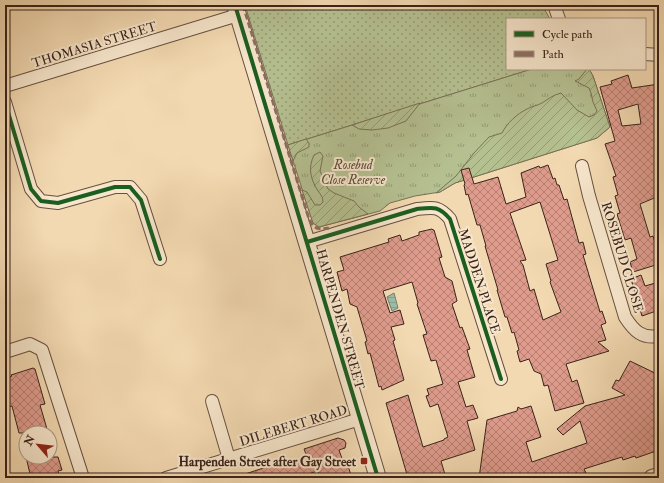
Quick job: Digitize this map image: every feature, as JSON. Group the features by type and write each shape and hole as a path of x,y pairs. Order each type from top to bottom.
{"street":[{"path":"554,5 559,18"},
{"name":"THOMASIA STREET","path":"5,86 236,10"},
{"name":"HARPENDEN STREET","path":"236,10 378,478"},
{"path":"646,54 659,55"},
{"path":"5,102 31,189 41,201 58,204 115,187 130,187 141,200 160,259"},
{"name":"ROSEBUD CLOSE","path":"582,166 589,196 625,318 636,332 646,336 659,336"},
{"name":"MADDEN PLACE","path":"307,242 417,209 430,207 442,210 450,219 501,379"},
{"path":"5,352 30,344 42,350 83,478"},
{"path":"212,401 229,459"},
{"name":"DILEBERT ROAD","path":"166,478 360,419"},
{"path":"652,478 659,476"}],"green space":[{"path":"245,5 542,5 549,18 506,18 506,70 529,70 288,145"},
{"name":"Rosebud Close Reserve","path":"529,70 590,70 593,76 610,127 597,138 455,183 440,192 415,196 390,203 380,211 319,227 313,223 288,145"},
{"path":"586,70 590,70 593,76 610,127 597,138 455,183 436,193 456,176 489,137 502,133 509,122 520,113 553,96 561,93 577,110 589,117 594,115 597,111 589,88 575,81 579,79"},
{"path":"420,103 406,121 388,128 372,130 359,129 352,125"},
{"path":"306,139 309,143 309,147 297,153 293,161 288,145"},
{"path":"320,152 323,156 320,171 328,189 354,201 368,214 319,227 313,223 302,190 307,192 315,205 320,205 323,202 322,196 313,182 311,173 311,164 314,155"}],"shaded area":[{"path":"394,293 398,308 392,311 387,297"}],"building":[{"path":"628,75 632,88 659,84 659,196 640,204 650,237 653,236 659,257 659,264 633,272 630,262 637,259 631,238 625,240 617,214 620,213 615,196 618,195 613,177 616,176 605,144 615,141 600,87 612,84 611,81","holes":["638,104 641,124 622,126 618,110"]},
{"path":"548,165 553,179 555,178 557,185 559,185 564,200 567,199 579,243 583,242 586,254 583,255 600,312 602,311 606,323 601,325 606,340 598,342 609,351 566,364 572,382 577,380 584,403 555,411 548,385 544,386 541,374 534,371 529,359 520,362 517,351 519,350 514,332 512,333 507,317 505,317 480,225 477,225 468,194 466,195 461,170 469,168 474,184 498,177 506,204 526,197 521,173 539,166 540,168","holes":["540,202 558,260 546,264 550,282 561,312 543,320 534,289 530,291 523,265 520,261 526,260 510,213"]},
{"path":"432,229 434,230 442,257 439,258 445,277 452,281 457,301 452,304 460,328 462,327 470,349 467,350 475,377 458,382 466,407 473,405 478,418 467,421 475,450 441,461 446,478 408,478 386,403 408,395 423,447 444,440 448,437 438,404 430,407 426,396 429,395 427,389 443,384 436,360 431,361 423,335 427,334 417,304 412,282 383,291 390,313 400,310 404,324 391,327 395,340 393,341 404,380 382,390 381,386 379,387 370,353 368,354 365,342 367,341 357,307 350,304 347,289 342,291 337,272 344,270 340,257 389,242 388,239 400,235 402,241 419,235 419,232"},
{"path":"641,275 645,286 659,282 659,310 642,316 631,279"},
{"path":"630,361 659,375 659,450 636,458 635,456 623,460 622,457 584,469 586,473 578,476 577,473 565,477 564,475 555,478 479,478 487,420 517,411 518,407 521,409 531,406 541,437 526,442 532,462 587,443 580,421 563,435 557,429 585,406 625,395 612,388 616,380 619,381"},
{"path":"33,368 35,369 45,404 40,405 46,425 18,425 18,429 12,406 5,408 5,379 12,376 11,375"},
{"path":"338,438 344,440 346,443 345,448 339,450 345,467 348,466 352,478 320,478 318,471 301,476 301,478 278,478 277,475 266,478 239,478 239,476 282,462 283,466 308,459 304,449"},
{"path":"58,457 62,470 58,471 60,478 31,478 28,465 58,465"}],"marked path":[{"path":"243,5 309,219 317,228 329,228"}],"cycle path":[{"path":"235,5 378,478"},
{"path":"5,102 31,189 41,201 58,203 115,187 130,187 141,200 160,259"},
{"path":"307,242 417,209 436,208 443,212 450,219 501,379"}],"place":[{"name":"Harpenden Street after Gay Street","path":"364,461"}]}
